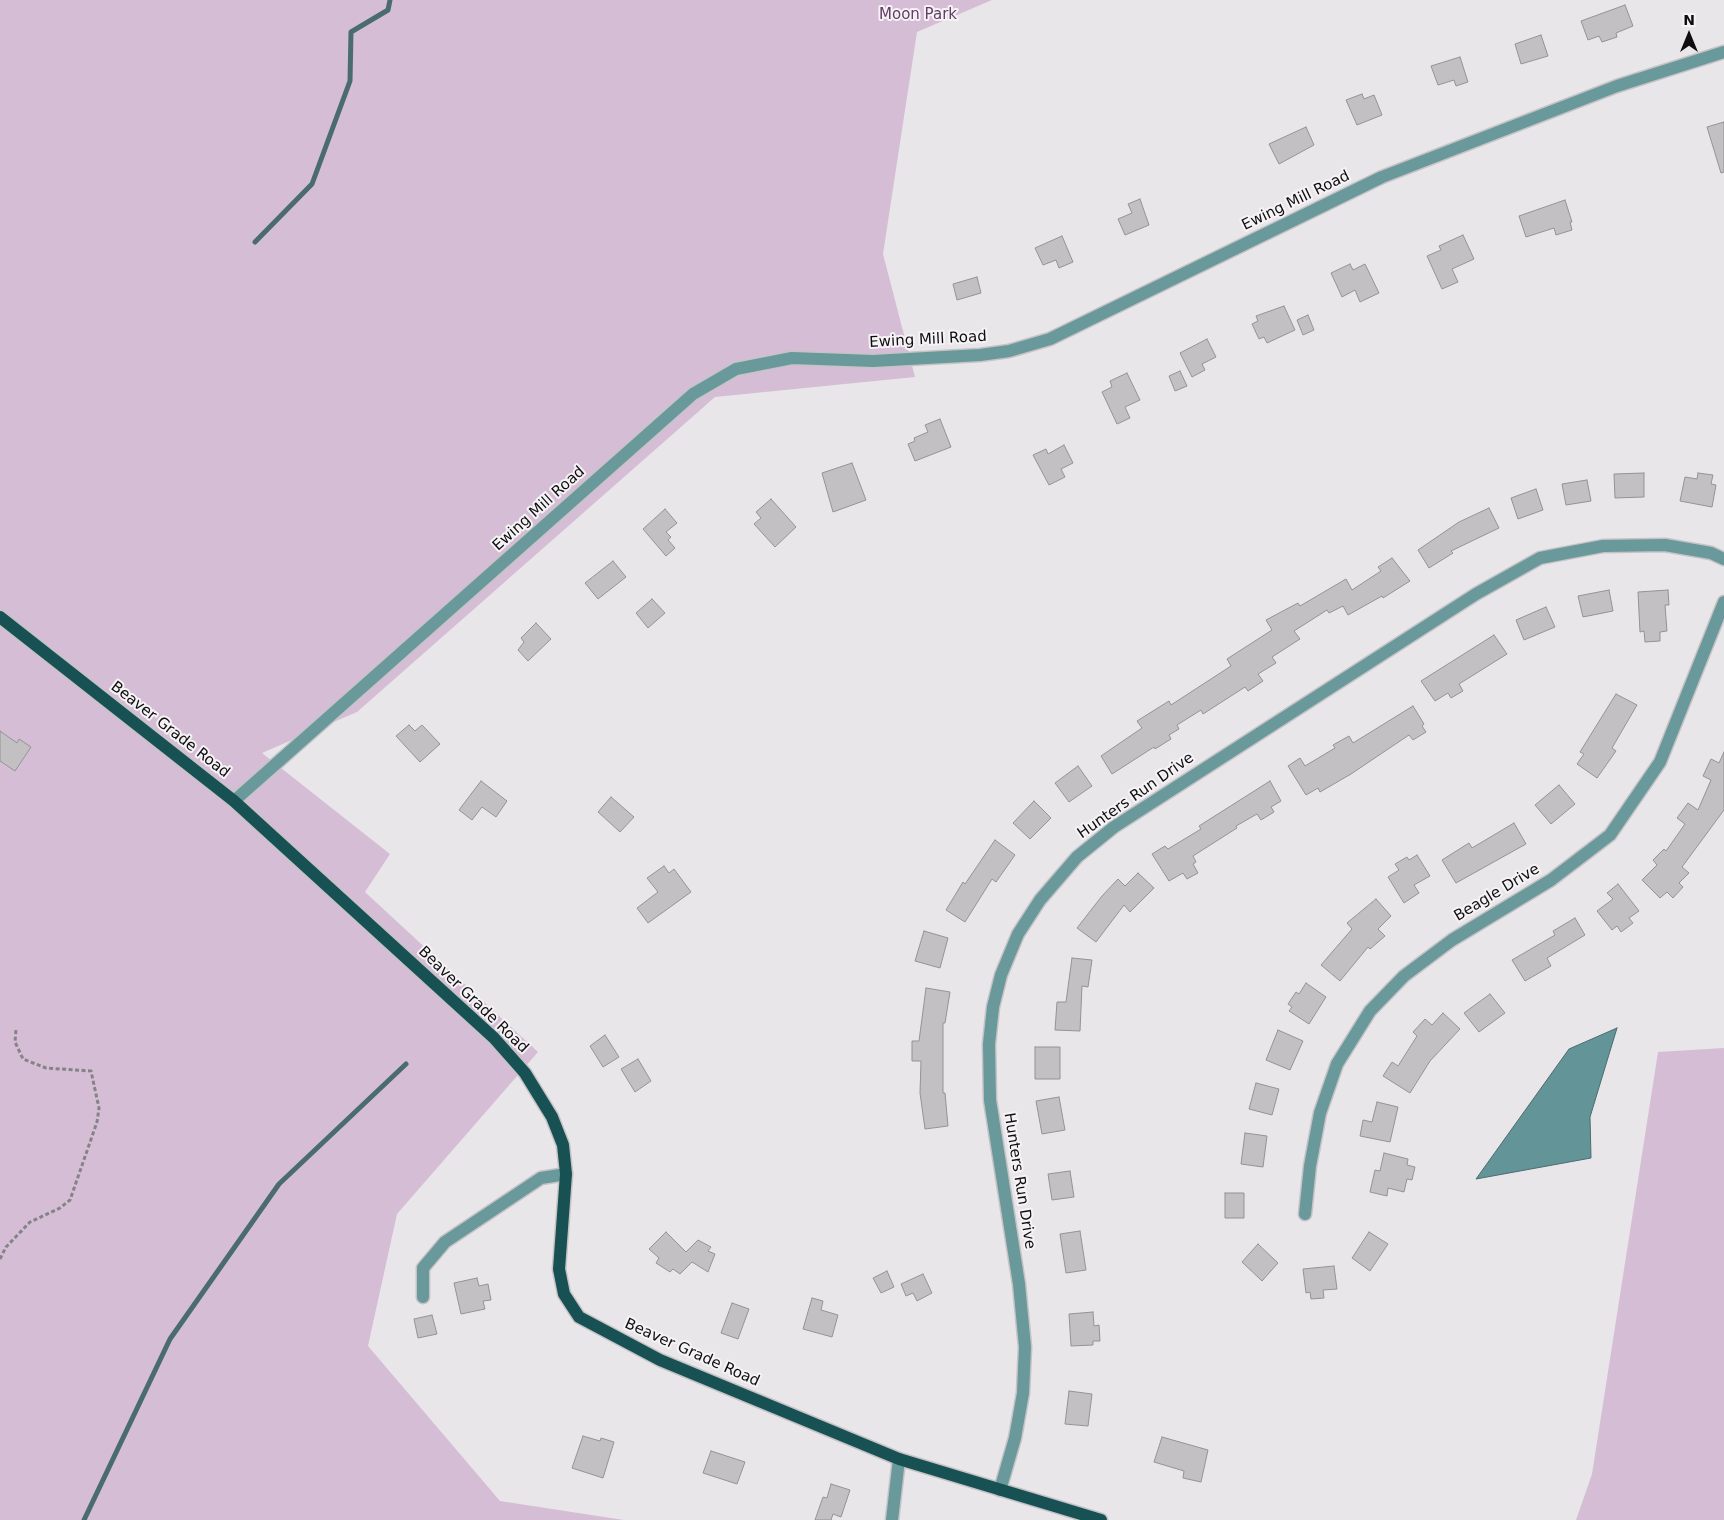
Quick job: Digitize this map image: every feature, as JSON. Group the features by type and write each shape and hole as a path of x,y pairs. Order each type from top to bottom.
{"main road":[{"name":"Beaver Grade Road","path":"0,617 234,801 494,1038 525,1073 556,1126 563,1145 566,1174 559,1269 564,1294 579,1317 660,1360 899,1459 1101,1520"}],"street":[{"name":"Ewing Mill Road","path":"234,801 693,394 736,369 792,358 873,361 980,355 1009,351 1050,339 1382,177 1617,86 1724,52"},
{"name":"Hunters Run Drive","path":"1000,1490 1016,1429 1022,1393 1025,1347 1019,1284 990,1100 989,1044 993,1007 1001,975 1018,934 1040,900 1077,857 1114,828 1476,594 1540,558 1603,546 1665,545 1711,553 1724,558"},
{"name":"Beagle Drive","path":"1305,1214 1320,1113 1337,1064 1370,1011 1404,976 1452,940 1551,880 1610,835 1660,762 1724,602"},
{"path":"423,1297 423,1268 445,1242 541,1178 566,1174"},
{"path":"892,1520 899,1459"}],"path":[{"path":"0,1259 6,1247 30,1222 60,1208 70,1200 97,1122 99,1108 90,1071 46,1068 23,1059 15,1042 16,1030"}],"green space":[{"name":"Moon Park","path":"0,0 992,0 917,32 883,254 915,377 715,397 357,712 262,753 390,854 365,892 538,1052 397,1214 368,1346 500,1501 624,1520 0,1520"},
{"path":"1724,1048 1724,1520 1576,1520 1592,1474 1658,1052"}],"water":[{"path":"1617,1028 1590,1117 1591,1158 1476,1179 1569,1049"}],"building":[{"path":"1625,5 1633,26 1616,33 1617,37 1602,42 1599,36 1588,40 1581,21"},
{"path":"1541,35 1548,56 1521,64 1515,44"},
{"path":"1460,57 1468,82 1456,86 1454,80 1438,85 1431,66"},
{"path":"1362,94 1364,99 1374,95 1382,115 1357,125 1346,100"},
{"path":"1724,122 1724,172 1721,173 1707,127"},
{"path":"1306,127 1314,145 1279,164 1269,144"},
{"path":"1140,199 1149,225 1125,235 1118,219 1132,213 1128,204"},
{"path":"1565,200 1572,222 1570,222 1572,230 1556,235 1554,228 1526,237 1519,216"},
{"path":"1463,235 1474,259 1452,269 1458,282 1442,289 1427,256 1441,250 1439,246"},
{"path":"1062,236 1073,262 1059,268 1056,260 1043,265 1035,248"},
{"path":"1350,264 1353,270 1365,264 1379,293 1360,302 1355,290 1342,297 1331,273"},
{"path":"977,277 981,293 957,300 953,284"},
{"path":"1284,306 1295,330 1267,343 1264,337 1259,339 1252,324 1258,321 1256,316"},
{"path":"1308,315 1314,330 1303,335 1297,320"},
{"path":"1207,339 1216,357 1202,364 1205,370 1192,377 1180,353"},
{"path":"1180,371 1187,386 1175,391 1169,376"},
{"path":"1127,373 1140,400 1125,407 1130,418 1117,424 1102,392 1112,387 1110,381"},
{"path":"940,419 951,447 915,461 908,444 915,441 914,438 928,432 925,425"},
{"path":"1064,445 1073,463 1061,469 1065,477 1049,485 1033,455 1046,449 1048,454"},
{"path":"852,463 866,500 833,512 822,473"},
{"path":"1644,473 1644,497 1615,498 1614,474"},
{"path":"1698,473 1713,475 1711,484 1716,485 1712,507 1680,501 1685,477 1697,479"},
{"path":"1587,480 1591,501 1566,505 1562,484"},
{"path":"1536,489 1543,510 1518,519 1511,498"},
{"path":"771,499 796,527 775,547 754,524 761,518 756,512"},
{"path":"1489,508 1499,528 1451,551 1453,553 1429,568 1418,550 1459,522"},
{"path":"665,509 677,523 666,532 671,537 668,540 675,548 666,556 643,529"},
{"path":"1392,558 1410,581 1383,598 1382,596 1348,615 1343,606 1329,613 1327,610 1294,631 1300,639 1272,657 1276,663 1258,674 1263,681 1248,691 1245,687 1203,714 1201,710 1177,725 1179,729 1169,735 1171,739 1155,749 1154,747 1112,774 1101,756 1142,728 1137,721 1169,701 1171,705 1231,666 1227,659 1272,630 1266,620 1298,603 1300,606 1346,579 1352,590 1381,571 1378,567"},
{"path":"613,561 626,577 598,599 585,583"},
{"path":"1609,590 1613,611 1583,617 1578,596"},
{"path":"1668,590 1669,605 1665,605 1667,631 1660,632 1660,641 1645,642 1644,631 1640,632 1638,592"},
{"path":"652,599 665,613 648,628 636,613"},
{"path":"1546,607 1555,627 1524,640 1516,620"},
{"path":"536,623 551,639 528,661 518,650 524,642 521,638"},
{"path":"1494,635 1507,654 1459,684 1463,691 1451,698 1448,693 1435,701 1421,681"},
{"path":"1616,694 1637,705 1612,748 1616,751 1597,778 1577,764 1584,754 1580,752"},
{"path":"1413,706 1424,724 1422,726 1426,732 1413,740 1409,735 1351,774 1320,792 1318,788 1306,795 1288,766 1300,758 1305,766 1335,748 1333,745 1349,736 1353,743"},
{"path":"409,725 415,731 422,725 440,744 420,762 396,736"},
{"path":"0,731 17,743 19,739 31,747 15,771 0,761"},
{"path":"1724,752 1724,810 1682,867 1689,873 1679,883 1683,887 1673,898 1667,892 1660,898 1642,880 1657,865 1653,860 1664,849 1666,851 1685,824 1677,818 1688,803 1698,810 1711,780 1703,776 1711,759 1719,763"},
{"path":"1078,766 1092,786 1069,802 1055,783"},
{"path":"481,781 507,801 496,817 482,807 472,820 459,810"},
{"path":"1270,781 1281,801 1271,807 1274,812 1261,820 1257,814 1193,856 1196,862 1193,864 1198,873 1187,879 1183,873 1169,881 1152,854 1165,846 1168,849 1201,829 1199,826"},
{"path":"1559,785 1575,804 1551,824 1535,805"},
{"path":"611,797 634,817 620,832 598,812"},
{"path":"1034,801 1051,818 1030,839 1013,823"},
{"path":"1514,823 1526,844 1456,883 1442,860 1469,843 1472,848"},
{"path":"995,840 1015,855 996,882 992,879 965,922 946,910 963,882 965,884"},
{"path":"1417,855 1430,876 1414,885 1419,893 1404,903 1388,877 1399,870 1395,864 1407,857 1409,860"},
{"path":"664,866 669,873 674,869 691,892 648,923 637,908 658,892 647,878"},
{"path":"1138,873 1154,888 1130,912 1124,905 1096,942 1077,928 1118,879 1125,886"},
{"path":"1618,884 1639,911 1629,918 1633,923 1621,932 1617,926 1612,930 1597,911 1613,899 1607,893"},
{"path":"1376,899 1391,916 1378,929 1385,936 1370,949 1368,947 1340,981 1321,965 1352,929 1347,923"},
{"path":"1575,918 1585,935 1547,958 1551,966 1525,981 1512,960 1555,935 1553,931"},
{"path":"924,931 948,938 940,968 915,961"},
{"path":"1072,958 1092,960 1088,987 1082,986 1080,1031 1055,1030 1057,1002 1066,1002"},
{"path":"1306,983 1326,997 1309,1024 1289,1011 1292,1007 1288,1004 1296,992 1299,994"},
{"path":"926,988 950,992 945,1023 943,1023 943,1093 945,1093 948,1126 925,1129 920,1093 921,1061 912,1061 912,1041 919,1041"},
{"path":"1490,994 1505,1013 1479,1032 1464,1013"},
{"path":"1443,1013 1460,1029 1430,1061 1410,1093 1383,1076 1392,1062 1398,1066 1417,1036 1413,1032 1425,1019 1432,1025"},
{"path":"1278,1030 1303,1041 1290,1070 1266,1060"},
{"path":"605,1035 619,1057 603,1067 590,1046"},
{"path":"1035,1047 1060,1047 1060,1079 1035,1079"},
{"path":"638,1059 651,1081 635,1092 621,1069"},
{"path":"1256,1083 1279,1089 1272,1115 1249,1109"},
{"path":"1059,1097 1065,1130 1042,1134 1036,1101"},
{"path":"1377,1102 1398,1107 1390,1142 1360,1136 1363,1120 1372,1122"},
{"path":"1245,1133 1267,1136 1263,1167 1241,1164"},
{"path":"1384,1153 1408,1159 1407,1165 1415,1167 1412,1180 1407,1179 1404,1192 1388,1188 1387,1196 1370,1192 1375,1170 1380,1171"},
{"path":"1070,1171 1074,1197 1052,1200 1048,1174"},
{"path":"1225,1193 1244,1193 1244,1218 1225,1218"},
{"path":"1080,1231 1086,1270 1066,1273 1060,1234"},
{"path":"666,1232 686,1252 698,1240 711,1247 708,1251 715,1254 708,1272 692,1262 680,1274 673,1269 670,1272 656,1263 659,1258 649,1249"},
{"path":"1369,1232 1388,1244 1370,1271 1352,1258"},
{"path":"1258,1244 1278,1263 1262,1281 1242,1262"},
{"path":"1334,1266 1337,1289 1323,1290 1324,1298 1311,1299 1310,1292 1306,1293 1303,1269"},
{"path":"887,1271 894,1287 881,1293 873,1278"},
{"path":"923,1274 932,1293 917,1301 913,1293 906,1296 901,1284"},
{"path":"477,1278 479,1286 488,1284 491,1300 483,1301 485,1309 461,1314 454,1283"},
{"path":"812,1298 823,1301 821,1310 838,1315 832,1337 803,1329"},
{"path":"732,1303 749,1309 738,1339 721,1333"},
{"path":"1093,1312 1094,1326 1099,1325 1100,1341 1093,1341 1093,1345 1071,1346 1069,1314"},
{"path":"432,1315 437,1334 418,1338 414,1319"},
{"path":"1069,1391 1092,1394 1088,1426 1065,1424"},
{"path":"583,1436 600,1441 601,1438 614,1442 603,1478 572,1468"},
{"path":"1162,1437 1208,1450 1201,1482 1183,1478 1184,1471 1154,1462"},
{"path":"711,1451 745,1462 737,1484 703,1473"},
{"path":"831,1484 850,1490 841,1517 833,1514 831,1520 815,1520 823,1497 827,1498"}],"waterway":[{"path":"255,242 312,184 350,81 351,32 388,10 390,0"},
{"path":"84,1520 170,1339 279,1184 406,1064"}]}
